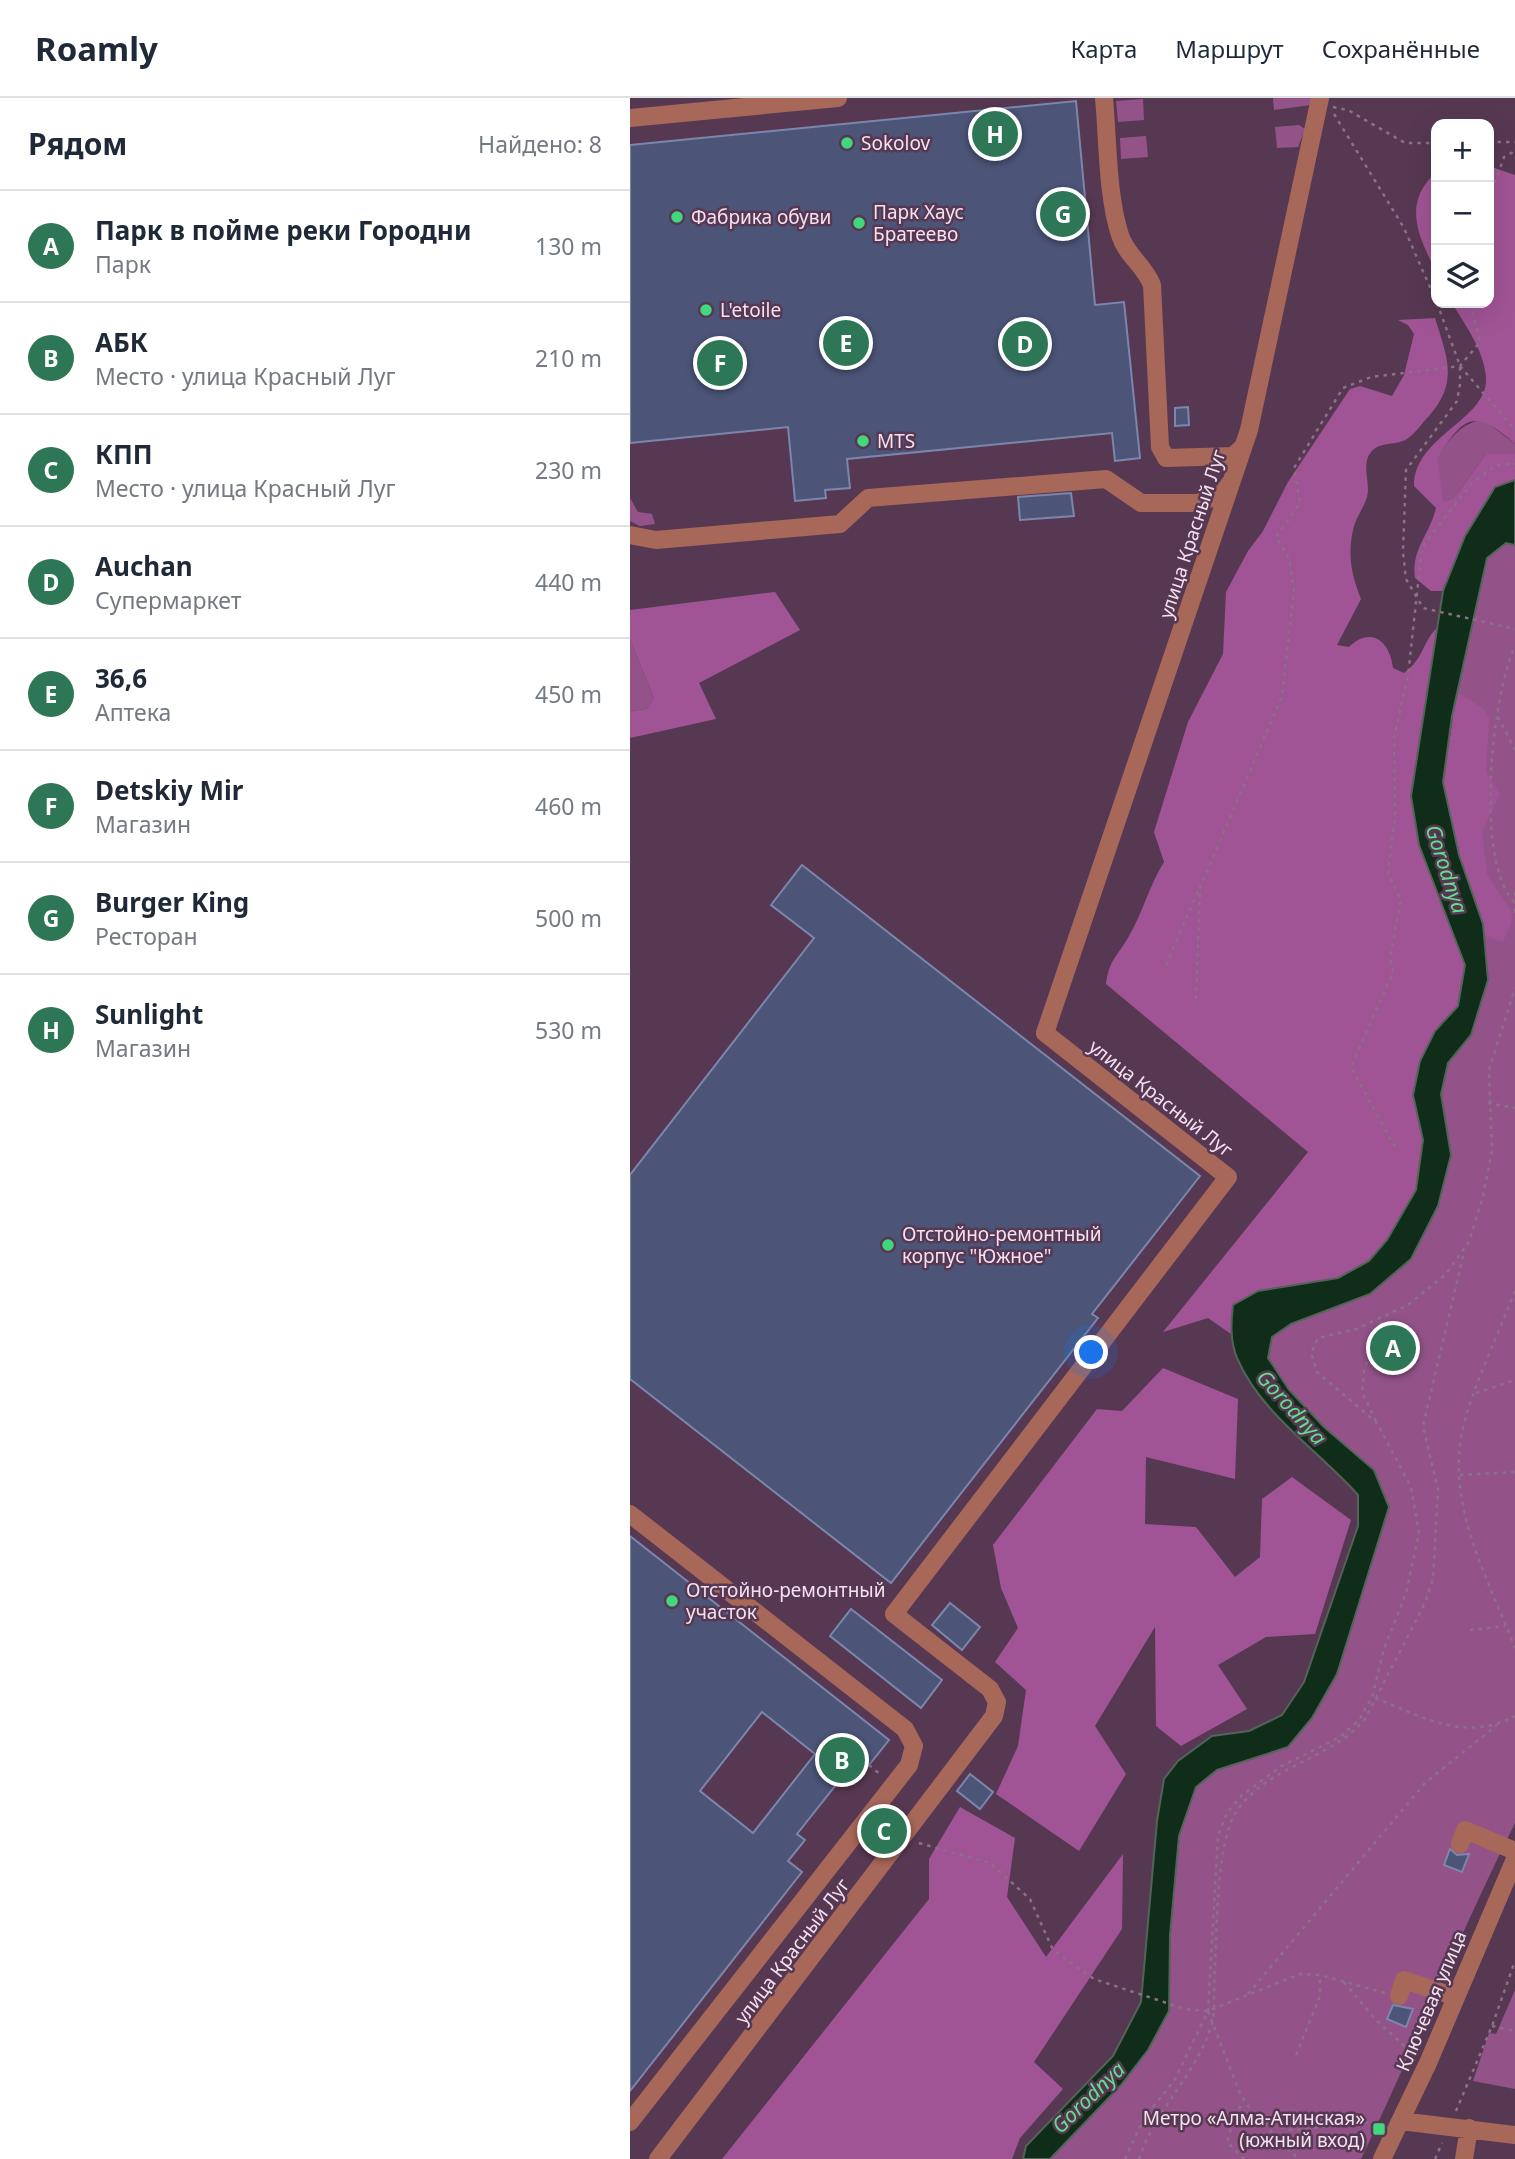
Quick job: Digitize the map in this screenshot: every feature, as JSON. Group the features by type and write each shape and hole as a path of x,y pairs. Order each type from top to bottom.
{"street":[{"path":"630,118 838,98"},
{"path":"1104,98 1116,220 1127,250 1147,272 1152,285 1160,447 1167,458 1233,456 1243,447"},
{"name":"улица Красный Луг","path":"658,2159 903,1840 922,1808 994,1716 997,1702 990,1689 894,1614 1228,1177 1045,1033 1243,447 1320,98"},
{"path":"630,535 656,541 840,524 868,498 1106,479 1141,503 1198,503 1222,494 1233,478"},
{"path":"630,1514 905,1729 915,1746 909,1765 630,2122"},
{"path":"1460,1844 1465,1829 1515,1851"},
{"name":"Ключевая улица","path":"1382,2159 1395,2120 1456,1997 1515,1859"},
{"path":"1399,1996 1404,1980 1456,1997"},
{"path":"1395,2120 1515,2136"},
{"path":"1464,2159 1469,2128"}],"path":[{"path":"1431,143 1405,143 1348,110 1329,106 1404,228 1431,289"},
{"path":"1494,142 1515,142"},
{"path":"1494,185 1504,158 1515,151"},
{"path":"1439,308 1460,366 1515,430"},
{"path":"1471,308 1480,342 1460,366 1457,401 1406,470 1403,552 1406,579 1414,597 1423,608 1515,629"},
{"path":"1166,965 1282,696 1294,590 1289,559 1276,537 1300,503 1294,468 1343,388 1371,377 1460,366"},
{"path":"1395,1147 1351,1067 1393,972 1390,957 1401,900 1388,874 1395,817 1394,738 1408,676 1414,597 1422,547 1471,484 1496,465 1515,464"},
{"path":"1514,902 1505,892 1492,836 1489,794 1498,717 1515,646"},
{"path":"1498,717 1515,750"},
{"path":"1196,999 1200,888"},
{"path":"1515,892 1515,915"},
{"path":"1139,2159 1155,2121 1191,2067 1212,2023 1222,1879 1230,1824 1249,1797 1280,1774 1353,1734 1425,1603 1433,1579 1438,1490 1423,1426 1459,1286 1465,1249 1489,1167 1492,1150 1488,1103 1489,1070 1515,988"},
{"path":"1488,1103 1515,1108"},
{"path":"1377,1423 1317,1372 1311,1353 1318,1338 1382,1319 1408,1305 1445,1275 1465,1249"},
{"path":"1515,1291 1462,1434 1460,1475 1472,1545 1515,1648"},
{"path":"1298,2159 1244,2099 1208,2011 1218,1835 1227,1813 1241,1796 1283,1765 1339,1737 1359,1720 1374,1698 1384,1648 1406,1593 1419,1533 1410,1487 1362,1392 1364,1371 1382,1319"},
{"path":"1476,1393 1515,1380"},
{"path":"1460,1475 1515,1472"},
{"path":"1470,1630 1506,1626"},
{"path":"1374,1698 1466,1730 1497,1725"},
{"path":"1245,1997 1425,1783 1497,1725 1515,1716"},
{"path":"903,1840 990,1863 1030,1899 1053,1950 1094,1979 1185,2009 1208,2011 1300,1973 1320,1975 1399,1996"},
{"path":"1454,2115 1492,2026 1515,1962"},
{"path":"1296,2055 1320,1996 1320,1975"},
{"path":"1344,1982 1375,2019 1419,2059"},
{"path":"1125,2159 1144,2118 1174,2081 1208,2011"},
{"path":"1492,2026 1515,2031"},
{"path":"1244,2099 1233,2121 1227,2142 1244,2159"},
{"path":"1263,2123 1293,2130 1395,2120"}],"shaded area":[{"path":"1273,98 1312,98 1311,105 1274,110"},
{"path":"1143,99 1144,120 1118,122 1116,101"},
{"path":"1299,125 1305,129 1298,147 1277,148 1275,127"},
{"path":"1146,136 1148,157 1121,159 1120,138"},
{"path":"1494,168 1515,175 1515,444 1490,425 1472,422 1463,425 1455,433 1437,459 1444,501 1454,498 1486,454 1515,454 1515,480 1495,487 1465,536 1443,591 1431,591 1415,578 1415,568 1418,550 1436,508 1414,486 1417,468 1426,454 1465,417 1484,392 1486,377 1482,357 1455,308 1494,308"},
{"path":"1431,178 1431,261 1416,220 1419,196"},
{"path":"1435,318 1448,369 1444,392 1429,416 1410,437 1380,446 1369,456 1366,467 1367,497 1354,526 1351,545 1353,572 1361,599 1337,645 1349,647 1357,641 1372,637 1384,644 1393,668 1404,673 1416,662 1438,627 1426,708 1444,909 1465,965 1458,1006 1435,1031 1413,1095 1423,1140 1416,1190 1387,1240 1369,1261 1338,1278 1258,1291 1233,1305 1231,1334 1208,1318 1163,1332 1308,1152 1106,984 1107,976 1134,927 1164,862 1154,832 1188,722 1223,654 1226,592 1248,551 1263,531 1288,482 1350,389 1360,386 1392,396 1404,375 1414,334 1408,325 1398,320"},
{"path":"1484,420 1515,444 1515,454 1486,454 1454,498 1444,501 1436,459 1450,439 1462,428"},
{"path":"630,498 638,512 652,514 655,524 640,526 630,521"},
{"path":"1506,543 1515,545 1515,1823 1361,2159 1050,2159 1121,2085 1169,2011 1170,1935 1179,1836 1196,1787 1217,1770 1288,1747 1337,1674 1389,1507 1324,1427 1289,1390 1268,1358 1272,1337 1291,1324 1370,1294 1411,1259 1438,1206 1451,1155 1441,1094 1448,1063 1471,1035 1488,980 1483,924 1452,716 1487,557"},
{"path":"775,592 800,630 699,683 716,719 630,738 630,711 647,709 654,698 630,640 630,610"},
{"path":"630,640 654,698 647,709 630,711"},
{"path":"1457,692 1484,709 1489,718 1486,772 1500,794 1482,832 1487,875 1512,912 1511,923 1503,942 1484,935 1483,924 1459,855 1443,782"},
{"path":"1163,1368 1238,1399 1235,1479 1146,1457 1145,1524 1196,1527 1235,1577 1260,1557 1262,1499 1292,1477 1351,1520 1315,1634 1266,1637 1218,1665 1247,1709 1181,1746 1156,1726 1155,1627 1095,1726 1126,1774 1079,1851 996,1794 1018,1746 1026,1690 995,1662 1018,1628 1001,1588 993,1545 1097,1409 1122,1411"},
{"path":"960,1807 1015,1838 1007,1897 1046,1957 1123,1854 1122,1929 1034,2062 1063,2089 1020,2138 1012,2159 722,2159 929,1899 929,1859"},
{"path":"1515,1990 1515,2089 1473,2081 1489,2033 1496,2034"}],"water":[{"name":"Gorodnya","path":"1515,480 1515,545 1506,543 1487,558 1452,716 1443,782 1459,855 1483,924 1488,980 1471,1035 1448,1063 1441,1094 1451,1155 1438,1206 1411,1259 1370,1294 1291,1324 1272,1337 1268,1358 1289,1390 1324,1427 1374,1470 1389,1507 1337,1674 1312,1718 1288,1747 1217,1770 1196,1787 1179,1836 1170,1935 1169,2011 1148,2050 1121,2085 1050,2159 1023,2159 1026,2146 1113,2056 1141,2002 1157,1821 1164,1779 1178,1761 1212,1736 1249,1731 1282,1715 1304,1682 1358,1526 1358,1495 1292,1431 1247,1378 1233,1345 1233,1305 1258,1291 1338,1278 1369,1261 1387,1240 1416,1190 1423,1140 1413,1095 1420,1061 1435,1031 1458,1006 1465,965 1419,845 1411,796 1443,591 1465,536 1495,487"}],"building":[{"name":"Парк Хаус Братеево","path":"1076,101 1095,305 1124,302 1140,458 1115,461 1112,433 847,459 850,488 825,490 826,498 795,501 788,427 630,443 630,145"},
{"path":"1188,407 1189,425 1175,426 1175,408"},
{"path":"1071,493 1074,516 1020,520 1018,497"},
{"name":"Отстойно-ремонтный корпус \"Южное\"","path":"802,865 1200,1176 1092,1314 1098,1318 891,1583 630,1379 630,1175 814,938 771,905"},
{"path":"630,1536 889,1740 854,1784 843,1776 797,1834 805,1840 788,1861 802,1872 630,2091","holes":["762,1712 815,1754 753,1833 700,1791"]},
{"path":"950,1603 980,1627 962,1650 932,1625"},
{"path":"851,1609 942,1680 921,1708 830,1636"},
{"path":"970,1774 993,1792 980,1809 957,1791"},
{"path":"883,1820 894,1829 884,1841 873,1832"},
{"path":"1450,1849 1457,1855 1469,1854 1462,1872 1444,1865"},
{"path":"1393,2005 1413,2009 1406,2027 1387,2019"}],"place":[{"name":"Sunlight","path":"995,134"},
{"name":"Sokolov","path":"847,143"},
{"name":"Burger King","path":"1063,214"},
{"name":"Фабрика обуви","path":"677,217"},
{"name":"Парк Хаус Братеево","path":"859,223"},
{"name":"L'etoile","path":"706,310"},
{"name":"36,6","path":"846,343"},
{"name":"Auchan","path":"1025,344"},
{"name":"Detskiy Mir","path":"720,363"},
{"name":"MTS","path":"863,441"},
{"name":"Отстойно-ремонтный корпус \"Южное\"","path":"888,1245"},
{"name":"Парк в пойме реки Городни","path":"1393,1348"},
{"name":"Отстойно-ремонтный участок","path":"672,1601"},
{"name":"АБК","path":"842,1760"},
{"name":"КПП","path":"884,1831"},
{"name":"Метро «Алма-Атинская» (южный вход)","path":"1379,2129"}]}
